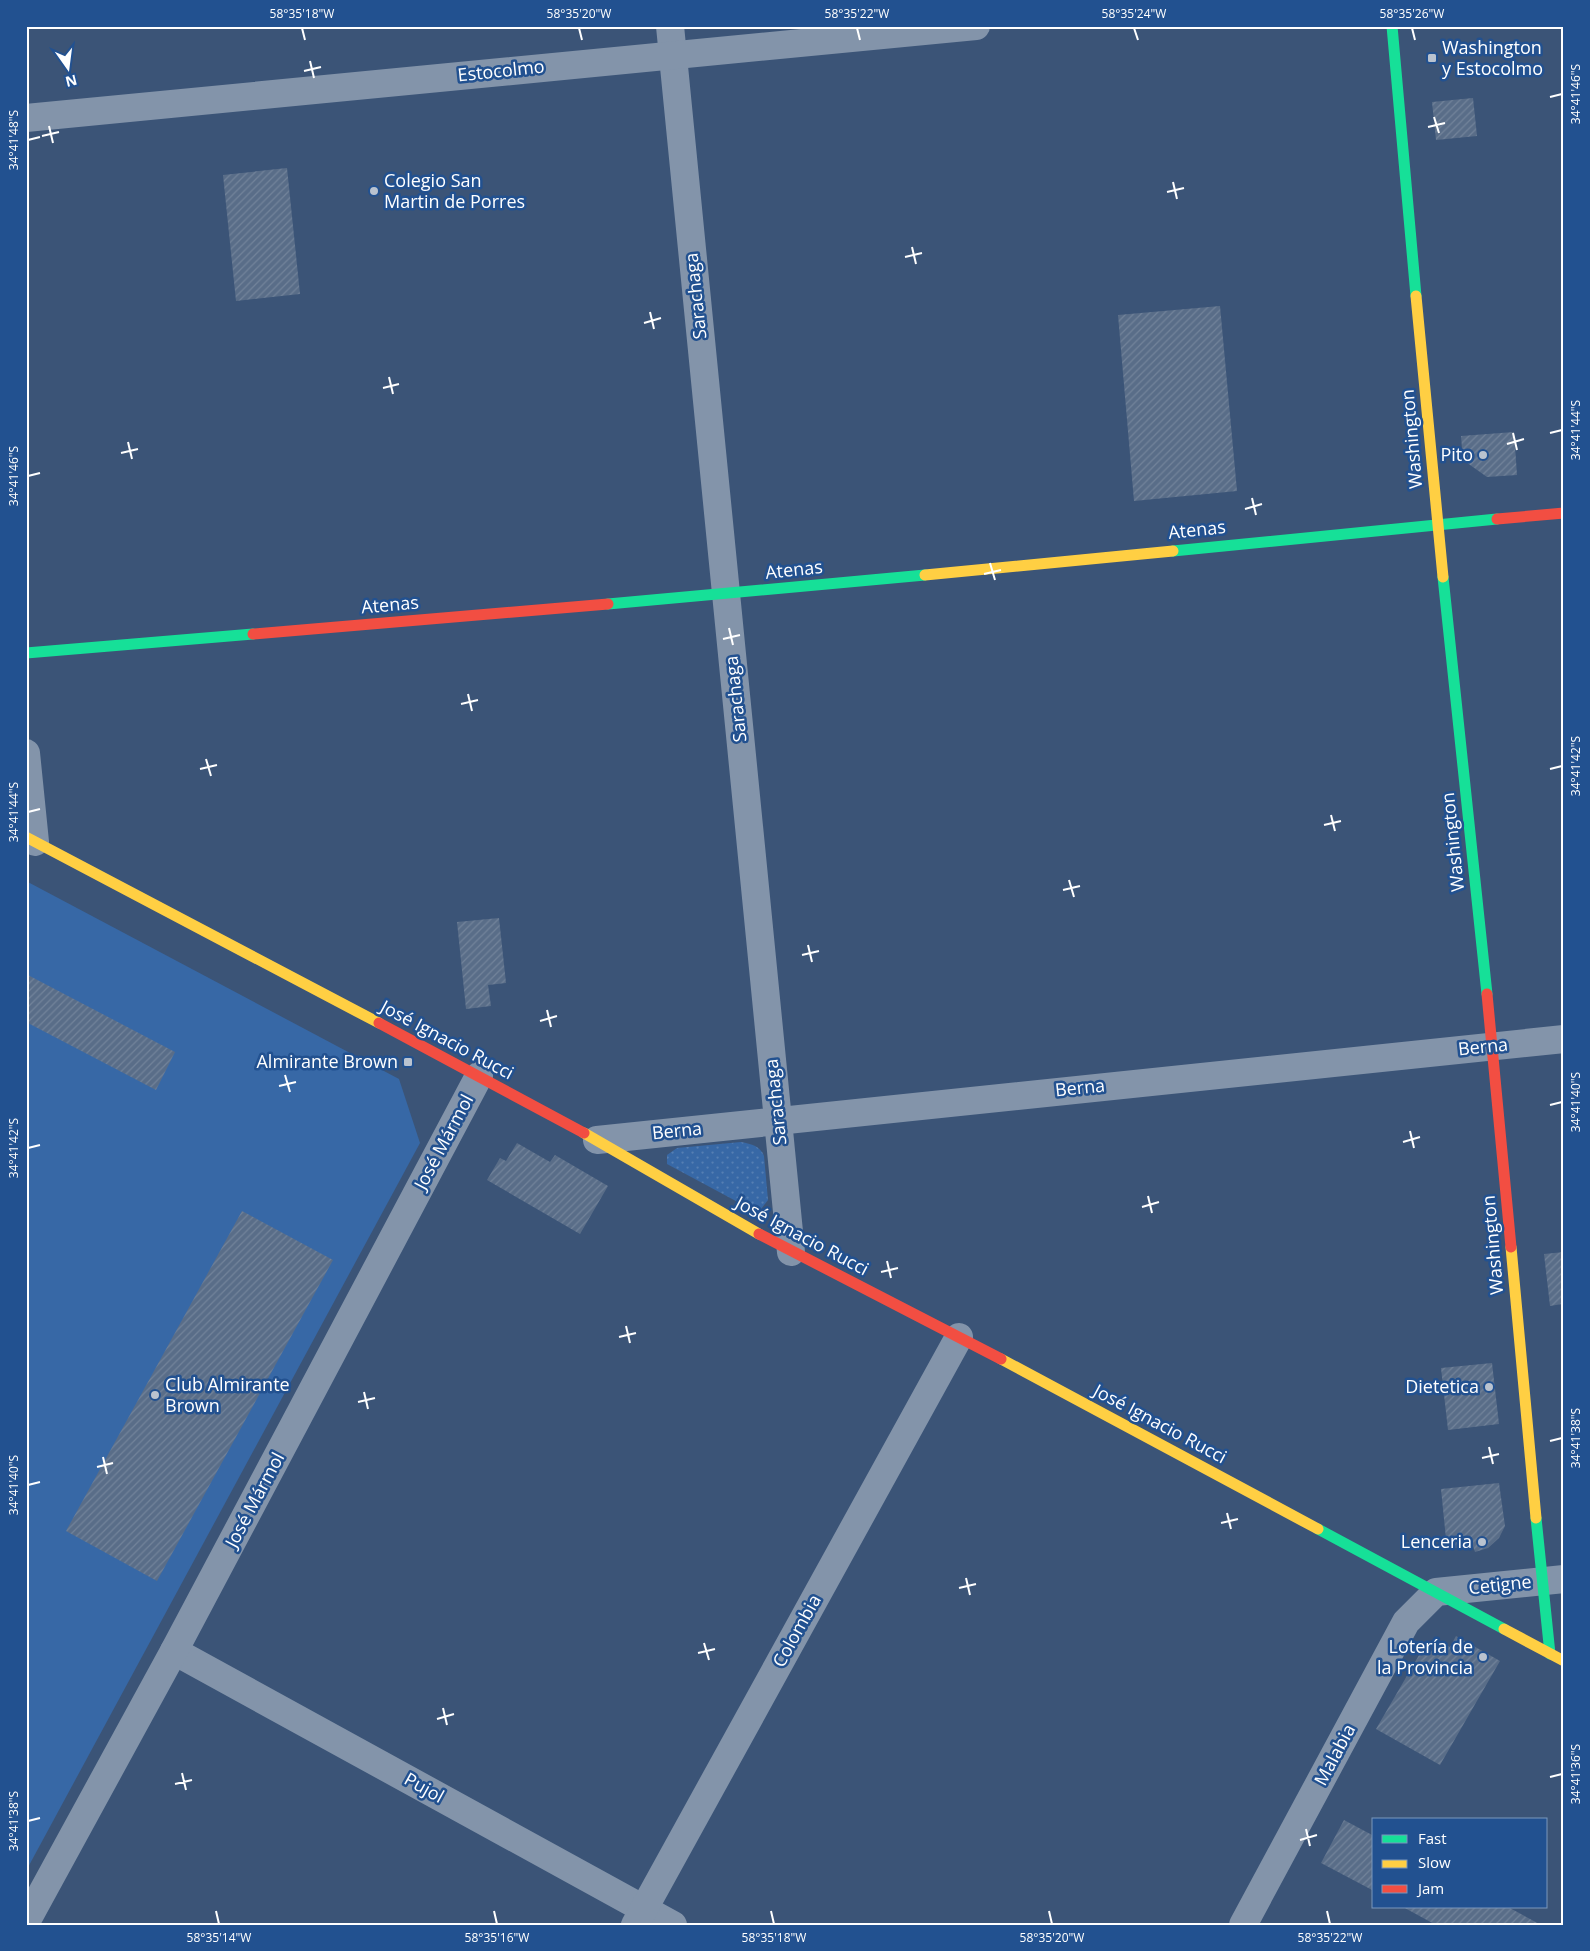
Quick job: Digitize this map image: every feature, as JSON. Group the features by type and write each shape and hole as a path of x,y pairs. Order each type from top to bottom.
{"street":[{"name":"Sarachaga","path":"670,26 791,1252"},
{"name":"Estocolmo","path":"26,118 976,26"},
{"name":"Washington","path":"1392,26 1437,524 1492,1046 1553,1580 1550,1654"},
{"name":"Atenas","path":"26,653 725,594 1564,513"},
{"path":"26,753 31,839"},
{"name":"José Ignacio Rucci","path":"31,839 597,1140 791,1252 959,1337 1564,1661"},
{"name":"Berna","path":"597,1140 1564,1039"},
{"name":"José Mármol","path":"26,1922 174,1652 479,1076"},
{"name":"Colombia","path":"640,1917 959,1337"},
{"name":"Cetigne","path":"1436,1592 1553,1580"},
{"name":"Malabia","path":"1244,1925 1406,1622 1436,1592"},
{"name":"Pujol","path":"174,1652 640,1917 673,1925"}],"shaded area":[{"name":"Club Almirante Brown","path":"26,881 399,1079 420,1143 26,1871"},
{"path":"741,1142 755,1146 764,1156 768,1200 761,1209 747,1207 667,1164 667,1155 677,1148"}],"building":[{"path":"1473,98 1477,136 1436,140 1432,102"},
{"path":"287,168 300,294 236,301 223,175"},
{"path":"1220,306 1237,491 1134,501 1118,315"},
{"path":"1514,432 1517,475 1487,477 1463,460 1461,436"},
{"path":"499,918 506,983 488,985 491,1006 466,1009 457,922"},
{"path":"26,974 175,1052 156,1090 26,1022"},
{"path":"517,1143 550,1162 555,1155 608,1186 580,1234 487,1180 500,1158 506,1161"},
{"path":"242,1211 333,1260 157,1581 66,1531"},
{"path":"1564,1252 1564,1311 1562,1311 1562,1304 1550,1306 1544,1254"},
{"path":"1492,1363 1499,1424 1448,1430 1441,1368"},
{"path":"1499,1483 1505,1526 1499,1538 1488,1548 1475,1552 1473,1546 1447,1549 1441,1489"},
{"path":"1456,1636 1500,1661 1440,1765 1376,1729 1422,1650 1431,1652 1438,1640 1450,1647"},
{"path":"1344,1820 1372,1835 1372,1890 1321,1863"},
{"path":"1405,1908 1510,1908 1541,1925 1436,1925"}],"traffic: fast":[{"path":"1392,26 1416,296"},
{"path":"1173,551 1497,519"},
{"path":"608,604 925,575"},
{"path":"1443,577 1487,994"},
{"path":"26,653 253,634"},
{"path":"1536,1518 1550,1654"},
{"path":"1318,1529 1504,1629"}],"traffic: slow":[{"path":"1416,296 1443,577"},
{"path":"925,575 1173,551"},
{"path":"26,837 379,1023"},
{"path":"584,1133 759,1234"},
{"path":"1511,1247 1536,1518"},
{"path":"1001,1359 1318,1529"},
{"path":"1504,1629 1564,1661"}],"traffic: jam":[{"path":"1497,519 1564,513"},
{"path":"253,634 608,604"},
{"path":"1487,994 1511,1247"},
{"path":"379,1023 584,1133"},
{"path":"759,1234 1001,1359"}],"place":[{"name":"Washington y Estocolmo","path":"1432,58"},
{"name":"Colegio San Martin de Porres","path":"374,191"},
{"name":"Pito","path":"1483,455"},
{"name":"Almirante Brown","path":"408,1062"},
{"name":"Dietetica","path":"1489,1387"},
{"name":"Club Almirante Brown","path":"155,1395"},
{"name":"Lenceria","path":"1482,1542"},
{"name":"Lotería de la Provincia","path":"1483,1657"}]}
